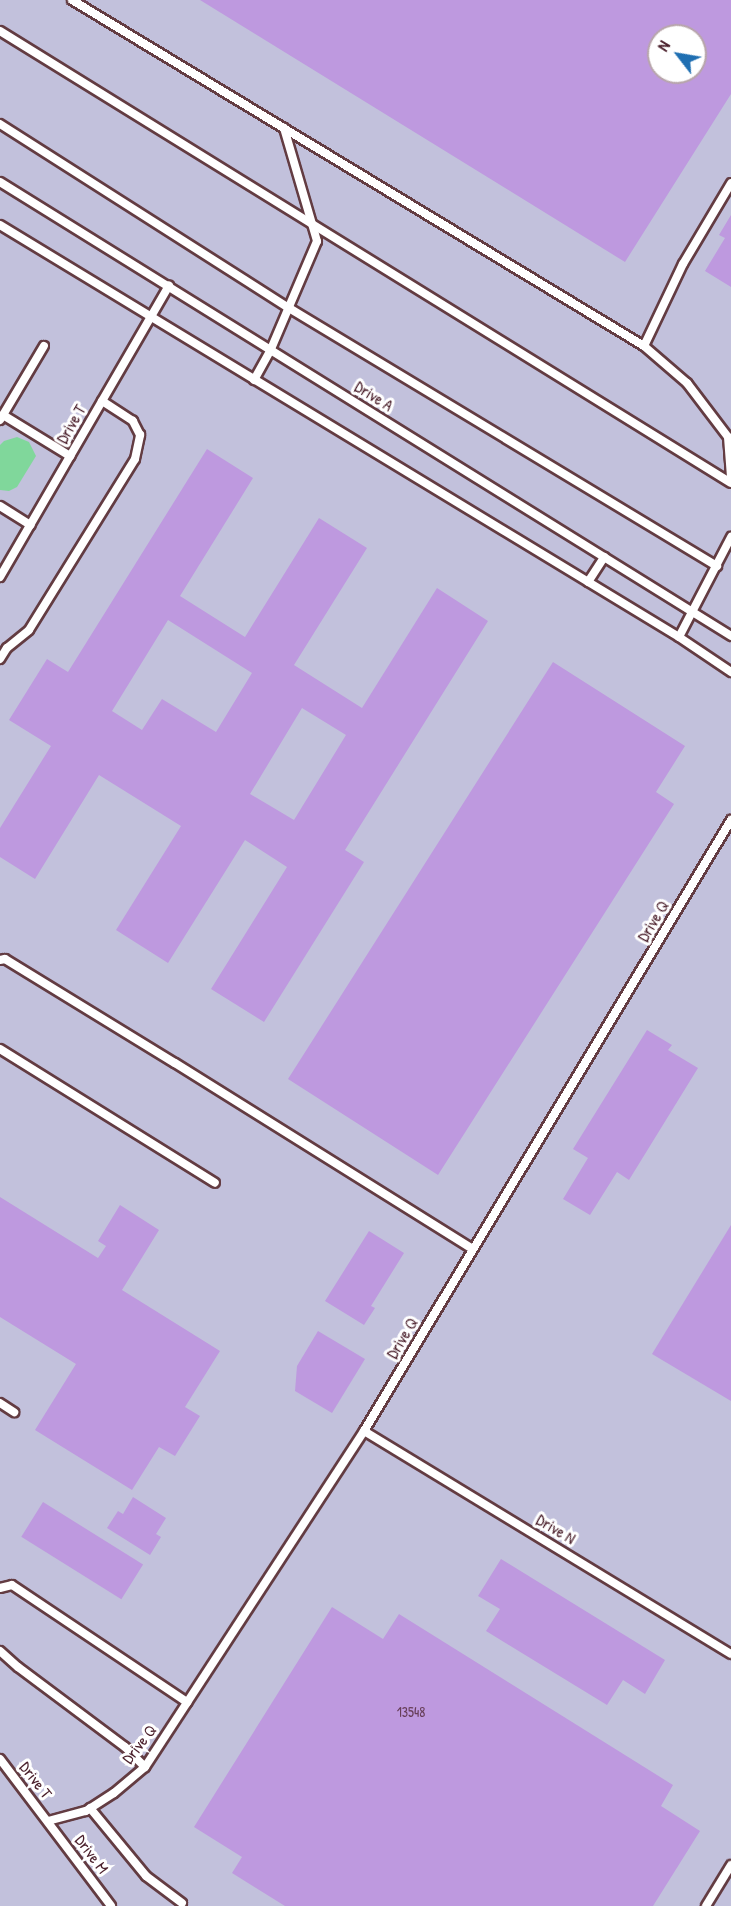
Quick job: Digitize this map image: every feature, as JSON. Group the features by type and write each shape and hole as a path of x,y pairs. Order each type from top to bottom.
{"lane":[{"path":"72,0 644,346 687,383 728,437 731,477"},
{"path":"0,32 731,483"},
{"path":"0,124 289,308 717,566"},
{"path":"254,380 271,350 317,241 284,128"},
{"name":"Drive A","path":"0,182 731,636"},
{"path":"644,346 683,264 731,183"},
{"path":"0,225 679,637 731,672"},
{"name":"Drive T","path":"0,577 170,286"},
{"path":"44,346 1,417 70,456"},
{"path":"0,659 7,648 29,630 135,459 140,435 133,421 102,401"},
{"path":"0,506 30,525"},
{"path":"679,637 731,537"},
{"path":"588,582 604,557"},
{"name":"Drive Q","path":"48,1821 90,1808 114,1793 145,1767 364,1431 731,820"},
{"path":"0,960 5,959 145,1044 473,1249"},
{"path":"0,1049 215,1184"},
{"path":"0,1403 14,1412"},
{"name":"Drive N","path":"364,1431 731,1654"},
{"path":"0,1588 12,1585 187,1702"},
{"path":"0,1651 18,1668 125,1747 145,1767"},
{"name":"Drive T","path":"0,1759 48,1821"},
{"path":"90,1808 146,1876 182,1903"},
{"name":"Drive M","path":"48,1821 111,1906"},
{"path":"706,1906 731,1865"}],"shaded area":[{"path":"0,0 731,0 731,1906 0,1906"}],"green space":[{"path":"17,437 29,442 36,456 17,487 9,491 0,490 0,445 4,441"}],"building":[{"path":"200,0 731,0 731,94 625,262"},
{"path":"731,215 731,287 705,271 725,238 719,235"},
{"path":"207,449 253,478 180,596 245,637 319,518 367,548 294,665 362,708 437,588 488,621 345,850 364,862 264,1022 211,989 287,867 245,840 168,963 116,930 181,826 99,775 35,879 0,857 0,828 51,746 9,720 47,659 68,672","holes":["168,620 252,673 216,732 162,699 142,730 112,711","302,708 346,735 294,820 250,794"]},
{"path":"553,662 685,746 656,792 674,804 438,1175 288,1079"},
{"path":"647,1030 672,1045 668,1050 698,1068 629,1180 617,1172 590,1215 563,1199 588,1158 573,1149"},
{"path":"0,1197 98,1258 106,1246 98,1241 120,1205 159,1230 122,1290 220,1351 185,1407 200,1416 175,1456 159,1447 132,1490 35,1430 76,1364 0,1317"},
{"path":"731,1225 731,1401 652,1354"},
{"path":"369,1231 404,1253 371,1306 375,1308 364,1325 325,1301"},
{"path":"318,1331 365,1359 332,1413 295,1391 297,1366"},
{"path":"133,1497 166,1518 156,1534 161,1537 150,1555 107,1528 118,1511 123,1514"},
{"path":"43,1502 143,1565 121,1599 21,1537"},
{"path":"501,1559 665,1660 645,1694 623,1680 607,1705 486,1631 500,1609 478,1596"},
{"path":"332,1607 383,1639 399,1614 673,1785 661,1806 700,1831 653,1906 285,1906 232,1873 242,1857 194,1827"}]}
